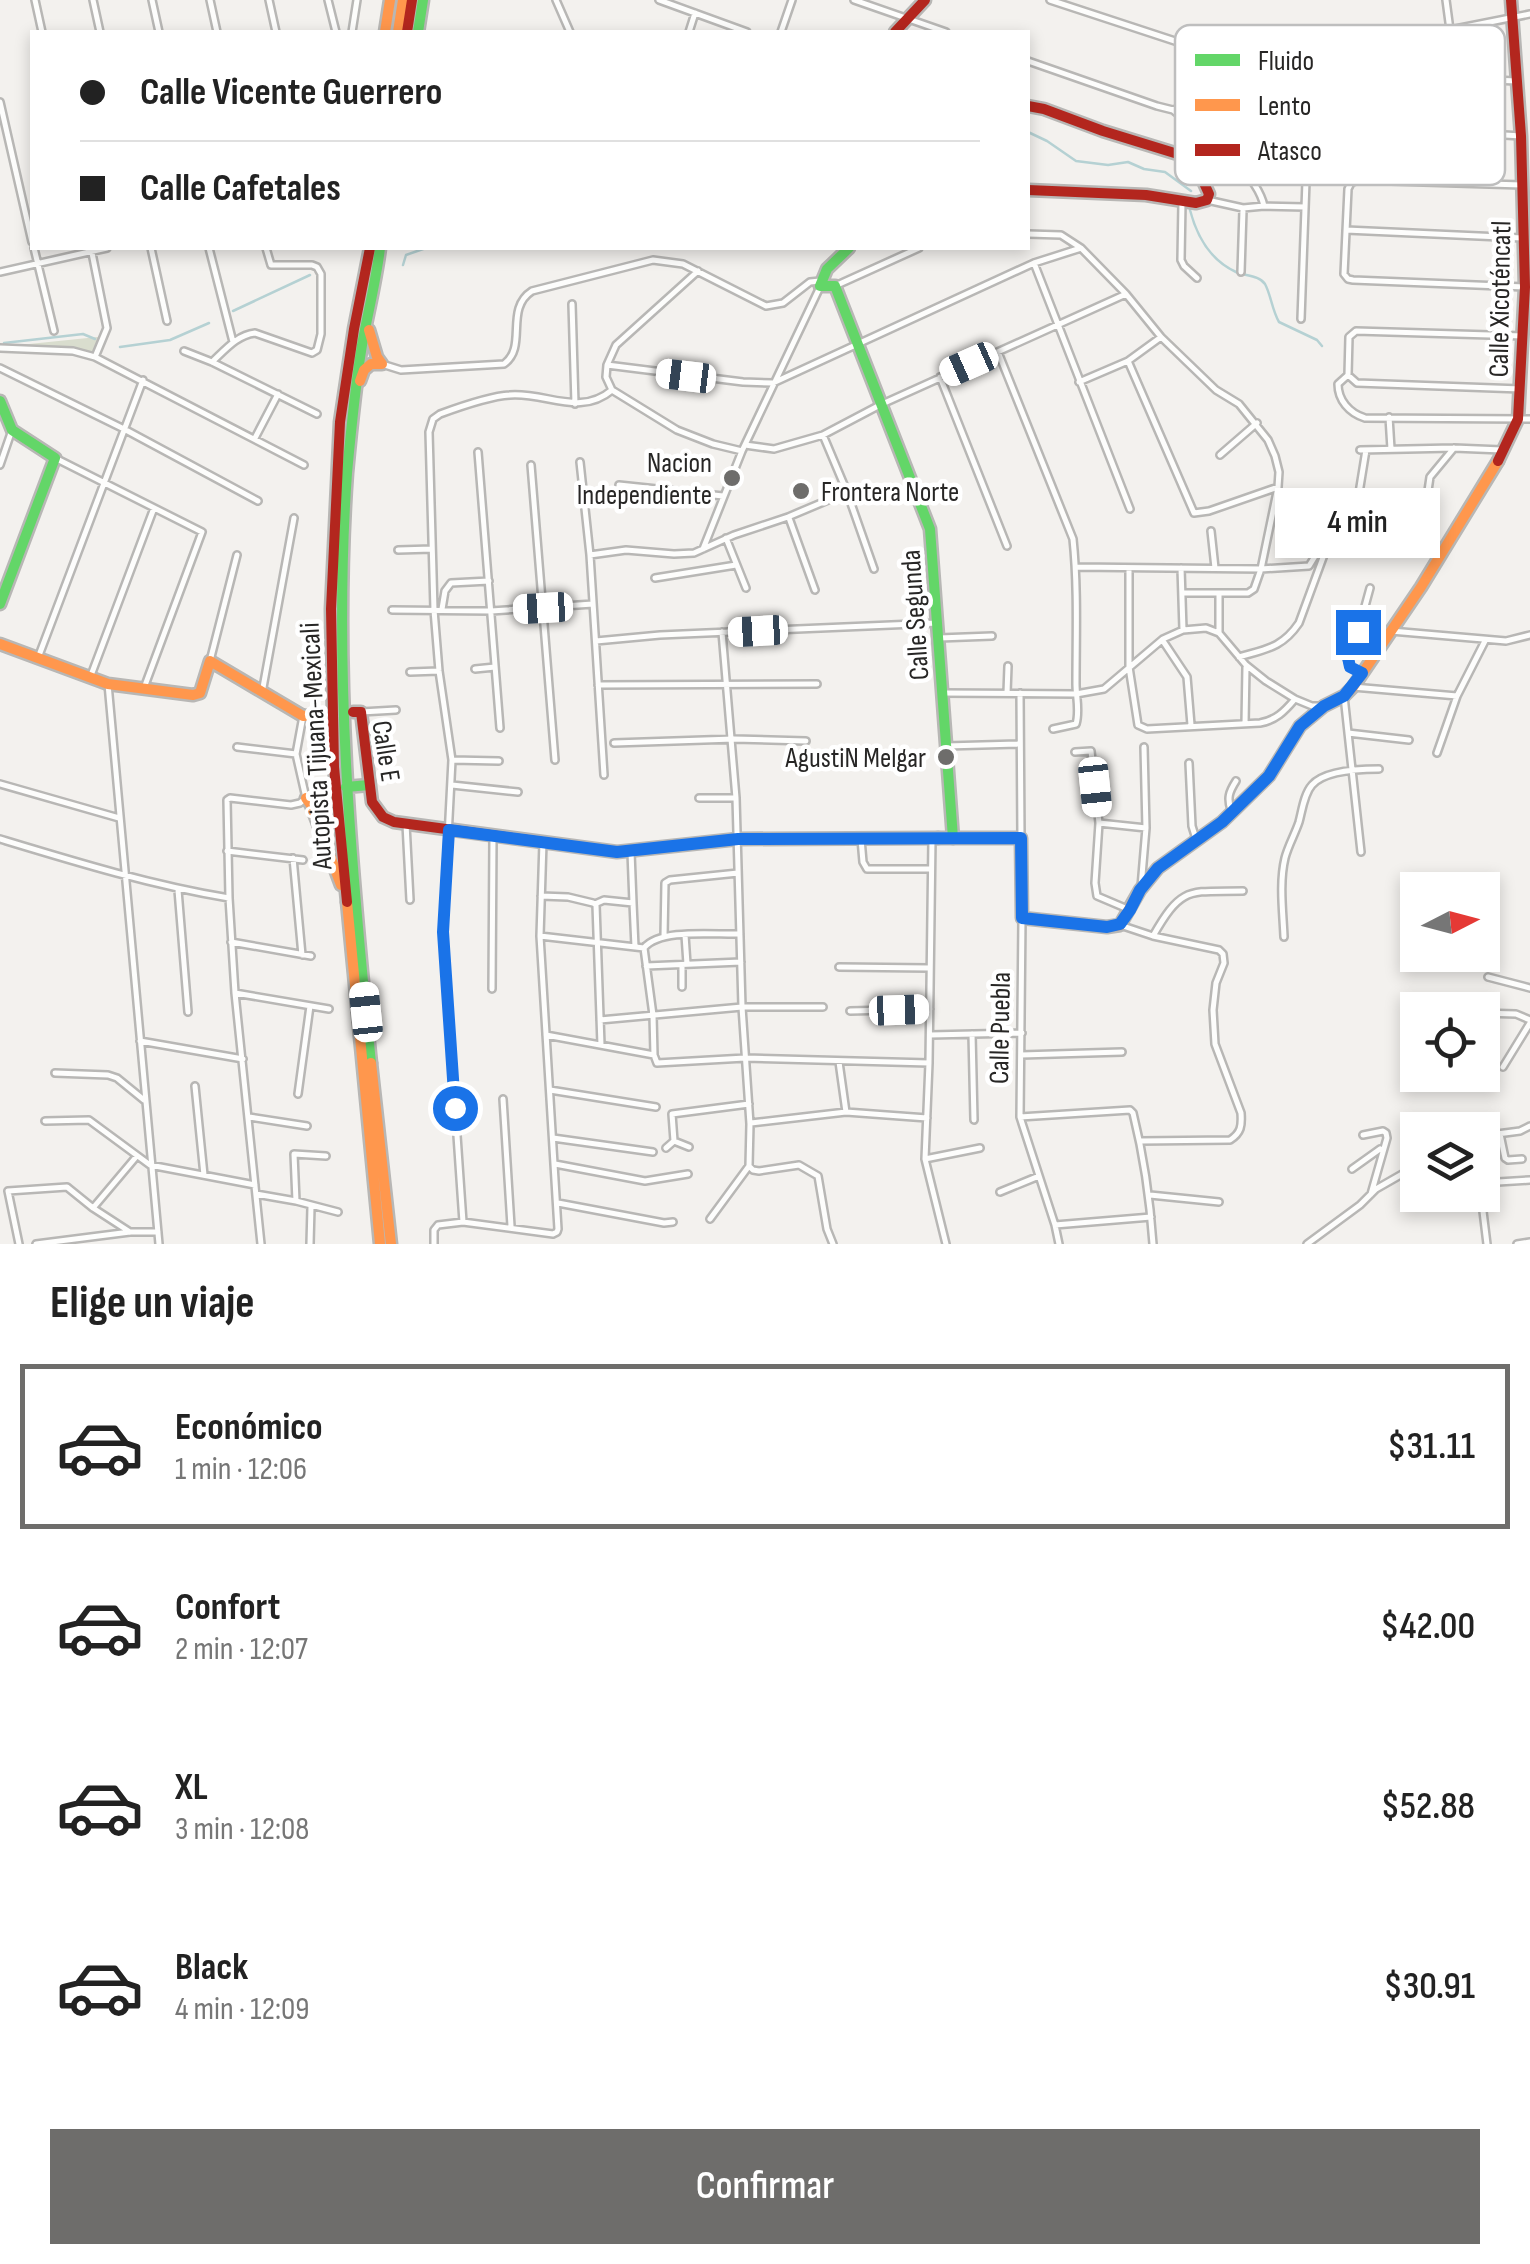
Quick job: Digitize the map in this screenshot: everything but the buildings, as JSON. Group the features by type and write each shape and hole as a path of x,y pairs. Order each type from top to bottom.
{"main road":[{"path":"385,30 390,0"},
{"path":"398,30 403,0"},
{"path":"407,30 412,0"},
{"path":"418,30 423,0"},
{"path":"897,30 925,0"},
{"name":"Calle Xicoténcatl","path":"1349,692 1421,586 1524,419 1521,389 1526,359 1527,269 1510,0"},
{"path":"1030,106 1175,153"},
{"path":"1030,190 1146,194 1196,203 1207,200 1208,185"},
{"name":"Autopista Tijuana-Mexicali","path":"368,250 372,268 346,493 346,787 390,1244"},
{"path":"372,268 380,250"},
{"path":"835,286 820,283 830,263 846,250"},
{"name":"Autopista Tijuana-Mexicali","path":"372,268 354,330 340,422 331,609 334,767 380,1244"},
{"name":"Calle Segunda","path":"835,286 930,529 953,838"},
{"path":"367,319 370,338 382,364"},
{"path":"355,395 364,370 371,364 382,364"},
{"path":"0,401 6,424 55,458 0,604"},
{"path":"0,644 108,684 197,695 210,660 303,716 316,715"},
{"path":"1022,918 1107,927 1120,924 1158,868 1232,812 1269,776 1300,726 1349,692"},
{"name":"Calle E","path":"357,712 372,802 383,817 406,824"},
{"path":"346,787 369,786"},
{"path":"303,800 311,805 344,893"},
{"path":"406,824 617,852 738,839 1021,838"},
{"name":"Calle Puebla","path":"1021,838 1022,918"}],"street":[{"path":"35,0 42,30"},
{"path":"93,0 100,30"},
{"path":"152,0 159,30"},
{"path":"210,0 217,30"},
{"path":"269,0 276,30"},
{"path":"328,0 336,30"},
{"path":"352,30 357,0"},
{"path":"556,0 569,30"},
{"path":"659,0 742,30"},
{"path":"782,30 792,0"},
{"path":"854,0 940,30"},
{"path":"1054,0 1175,41"},
{"path":"1446,0 1449,25"},
{"path":"690,30 695,13"},
{"path":"1476,25 1530,14"},
{"path":"1030,62 1174,110"},
{"path":"1505,80 1518,81"},
{"path":"0,102 30,232"},
{"path":"1505,135 1521,136"},
{"path":"1505,184 1522,185"},
{"path":"1253,185 1264,206"},
{"path":"1301,318 1306,185"},
{"path":"1350,185 1344,274 1348,279 1525,286"},
{"path":"1207,200 1242,208 1305,207"},
{"path":"1182,201 1181,260 1197,278"},
{"path":"1241,272 1242,208"},
{"path":"1346,230 1524,238"},
{"path":"1030,234 1061,235 1082,248 1161,337 1207,382 1239,404 1276,456 1278,487 1254,589 1248,593 1182,593"},
{"path":"606,365 772,383 1034,263 1082,248"},
{"path":"34,250 54,331"},
{"path":"0,272 87,250"},
{"path":"91,250 108,328 95,357"},
{"path":"151,250 168,320"},
{"path":"210,250 233,342"},
{"path":"212,362 233,342 250,333 315,353 321,334 321,274 317,267 271,265 267,250"},
{"path":"835,286 914,250"},
{"path":"382,364 400,370 504,364 514,353 520,302 532,291 652,260 683,264 766,306 783,303 810,282 820,283 743,448 703,549"},
{"path":"1034,263 1130,509"},
{"path":"698,271 616,345 606,365 606,377 612,390 677,430 713,444 743,448 774,449 823,434 880,404 1126,294"},
{"path":"572,304 575,404"},
{"path":"1350,378 1352,333 1524,336"},
{"path":"1079,382 1128,361 1161,337"},
{"path":"0,348 74,351 95,357 304,465"},
{"path":"184,351 317,414"},
{"path":"998,352 1072,539 1079,718 1076,724 1053,729"},
{"path":"1128,361 1194,514 1278,487"},
{"path":"0,368 258,501"},
{"path":"940,378 1007,546"},
{"path":"1350,378 1356,383 1521,389"},
{"path":"1350,378 1338,384 1338,390 1347,406 1364,418 1524,419"},
{"path":"38,658 143,380"},
{"path":"463,1222 443,932 452,760 434,610 429,432 433,420 449,411 508,394 575,404 604,397 612,390"},
{"path":"256,438 278,394"},
{"path":"1389,417 1391,450"},
{"path":"0,465 6,424"},
{"path":"1220,455 1256,424"},
{"path":"823,434 874,569"},
{"path":"1424,518 1430,477 1454,448"},
{"path":"1239,657 1279,645 1299,623 1339,514 1359,493 1363,450 1504,450"},
{"path":"478,452 500,728"},
{"path":"55,458 202,532 144,688"},
{"path":"580,462 604,775"},
{"path":"530,465 555,760"},
{"path":"619,485 723,496"},
{"path":"590,555 626,550 684,554 847,492"},
{"path":"90,679 154,508"},
{"path":"788,517 815,590"},
{"path":"262,693 294,518"},
{"path":"1212,531 1215,568"},
{"path":"726,538 746,588"},
{"path":"398,550 432,549"},
{"path":"1076,567 1309,566 1317,553 1325,551"},
{"path":"210,660 236,555"},
{"path":"655,578 736,565"},
{"path":"1128,568 1130,667 1138,725 1146,729 1271,721 1294,700"},
{"path":"1181,568 1183,630"},
{"path":"442,611 445,591 451,583 489,581"},
{"path":"1362,673 1350,667 1346,658 1370,588"},
{"path":"1219,593 1219,632"},
{"path":"392,610 491,611 593,604"},
{"path":"596,640 938,623"},
{"path":"942,692 1076,694 1104,689 1162,640 1183,630 1206,628 1219,632 1246,665 1294,700 1324,706"},
{"path":"1391,631 1506,642 1530,635"},
{"path":"710,1219 749,1166 750,1124 742,1008 736,798 722,632"},
{"path":"938,638 992,636"},
{"path":"1162,640 1187,677 1191,726"},
{"path":"1437,753 1457,696 1485,641"},
{"path":"1244,724 1246,665"},
{"path":"1007,693 1008,666"},
{"path":"475,669 495,667"},
{"path":"410,672 439,671"},
{"path":"108,684 159,1244"},
{"path":"598,685 818,684"},
{"path":"1360,852 1350,770 1349,692 1457,696"},
{"name":"Calle Puebla","path":"1020,693 1021,838"},
{"path":"357,712 396,710"},
{"path":"261,1244 228,898 228,798 291,805 303,800 296,754 303,716"},
{"path":"1348,734 1409,740"},
{"path":"614,743 806,741"},
{"path":"946,746 1020,744"},
{"path":"237,747 296,754"},
{"path":"1140,890 1146,828 1144,747"},
{"path":"1075,752 1091,751 1099,824 1097,896 1130,910"},
{"path":"452,760 499,762"},
{"path":"1189,763 1192,826 1197,841"},
{"path":"1284,937 1284,858 1307,794 1320,779 1350,770 1380,768"},
{"path":"1232,812 1228,801 1236,781"},
{"path":"0,784 119,818"},
{"path":"452,785 518,792"},
{"path":"699,798 736,798"},
{"path":"406,824 410,900"},
{"path":"1099,824 1146,828"},
{"path":"492,836 492,989"},
{"path":"0,839 178,890 228,898"},
{"path":"861,839 867,869 930,868"},
{"path":"932,839 925,1159 943,1242"},
{"path":"434,1244 435,1227 463,1222 557,1232 540,936 544,842"},
{"path":"227,851 303,860"},
{"path":"630,852 635,947"},
{"path":"292,858 302,955"},
{"path":"664,936 665,883 738,873"},
{"path":"178,890 188,1012"},
{"path":"1153,936 1181,897 1190,892 1243,891"},
{"path":"541,896 595,904 604,900 633,903"},
{"path":"595,904 601,1045"},
{"name":"Calle Puebla","path":"1022,918 1020,1117 1126,1109 1133,1113 1140,1140"},
{"path":"1120,924 1153,936 1219,950 1224,959 1213,1010 1215,1044 1241,1113 1242,1125 1230,1140 1140,1140 1150,1195 1152,1244"},
{"path":"656,1059 644,948 648,942 664,936 740,934"},
{"path":"682,986 685,935"},
{"path":"540,936 644,948"},
{"path":"232,942 311,956"},
{"path":"646,966 741,962"},
{"path":"838,968 929,968"},
{"path":"1488,977 1530,988"},
{"path":"235,992 329,1009"},
{"path":"298,1094 310,1006"},
{"path":"600,1020 742,1008 823,1007"},
{"path":"850,1011 930,1009"},
{"path":"1500,1014 1516,1014 1530,1022 1503,1067"},
{"path":"929,1035 1022,1033"},
{"path":"546,1034 656,1059 929,1063"},
{"path":"972,1034 974,1120"},
{"path":"140,1041 243,1060"},
{"path":"1022,1055 1122,1052"},
{"path":"839,1062 846,1112"},
{"path":"55,1073 108,1075 146,1102"},
{"path":"195,1086 204,1175"},
{"path":"550,1090 656,1107"},
{"path":"503,1100 511,1228"},
{"path":"674,1141 672,1114 749,1104"},
{"path":"750,1124 846,1112 927,1118"},
{"path":"248,1117 307,1126"},
{"path":"1020,1117 1059,1244"},
{"path":"45,1122 89,1120 150,1165 255,1185"},
{"path":"1522,1159 1505,1158 1500,1133 1529,1127"},
{"path":"1363,1135 1386,1133 1371,1194"},
{"path":"553,1138 653,1152"},
{"path":"674,1141 690,1146"},
{"path":"666,1148 674,1141"},
{"path":"1352,1169 1383,1147"},
{"path":"925,1159 980,1148"},
{"path":"296,1201 294,1154 326,1156"},
{"path":"93,1208 137,1156"},
{"path":"555,1164 645,1180 688,1174"},
{"path":"749,1166 759,1171 799,1165 818,1176 833,1244"},
{"path":"1000,1192 1039,1176"},
{"path":"1307,1244 1400,1176"},
{"path":"1500,1182 1530,1180"},
{"path":"18,1244 8,1191 67,1187 130,1232"},
{"path":"256,1194 338,1212"},
{"path":"1150,1195 1219,1202"},
{"path":"558,1203 673,1222"},
{"path":"310,1244 312,1207"},
{"path":"1483,1212 1487,1244"},
{"path":"1055,1225 1151,1217"},
{"path":"36,1244 158,1232"},
{"path":"1517,1244 1530,1242"}],"shaded area":[{"path":"107,336 97,356 75,350 0,347"}],"waterway":[{"path":"1030,133 1076,161 1108,165 1128,162 1165,172 1175,179"},
{"path":"1183,185 1191,191"},
{"path":"1190,210 1196,229 1212,254 1236,272 1262,281 1279,322 1322,346"},
{"path":"403,265 406,255 420,250"},
{"path":"233,311 310,275"},
{"path":"120,347 170,340 209,323"},
{"path":"4,343 83,334 95,339"}],"traffic: fast":[{"path":"418,30 423,0"},
{"path":"371,1063 346,768 342,621 347,473 362,345 380,250"},
{"path":"847,250 827,269 820,286 835,286 930,529 953,838"},
{"path":"0,401 12,430 55,458 0,604"},
{"path":"346,787 369,785"}],"traffic: slow":[{"path":"385,30 390,0"},
{"path":"398,30 403,0"},
{"path":"360,381 371,364 382,364 369,330"},
{"path":"938,838 1021,838 1022,918 1120,925 1158,868 1222,822 1269,776 1300,726 1353,687 1421,587 1498,461"},
{"path":"0,644 108,684 193,695 200,693 210,661 303,716 317,715"},
{"path":"306,798 341,885"},
{"path":"347,902 380,1244"},
{"path":"371,1063 391,1244"}],"traffic: jam":[{"path":"407,30 412,0"},
{"path":"897,30 925,0"},
{"path":"1498,461 1518,419 1525,287 1521,136 1511,0"},
{"path":"1030,106 1175,153"},
{"path":"1030,190 1146,195 1196,203 1207,200 1205,185"},
{"path":"347,902 334,767 331,609 340,422 370,250"},
{"path":"353,712 361,712 372,802 383,817 394,822 617,852 738,839 938,838"}],"place":[{"name":"Nacion Independiente","path":"732,478"},
{"name":"Frontera Norte","path":"801,491"},
{"name":"AgustiN Melgar","path":"946,757"}],"route":[{"path":"455,1108 443,932 449,830 617,852 738,839 1021,838 1022,918 1107,927 1120,924 1158,868 1222,822 1269,776 1300,726 1353,687 1362,673 1350,667 1346,658 1358,632"}]}
